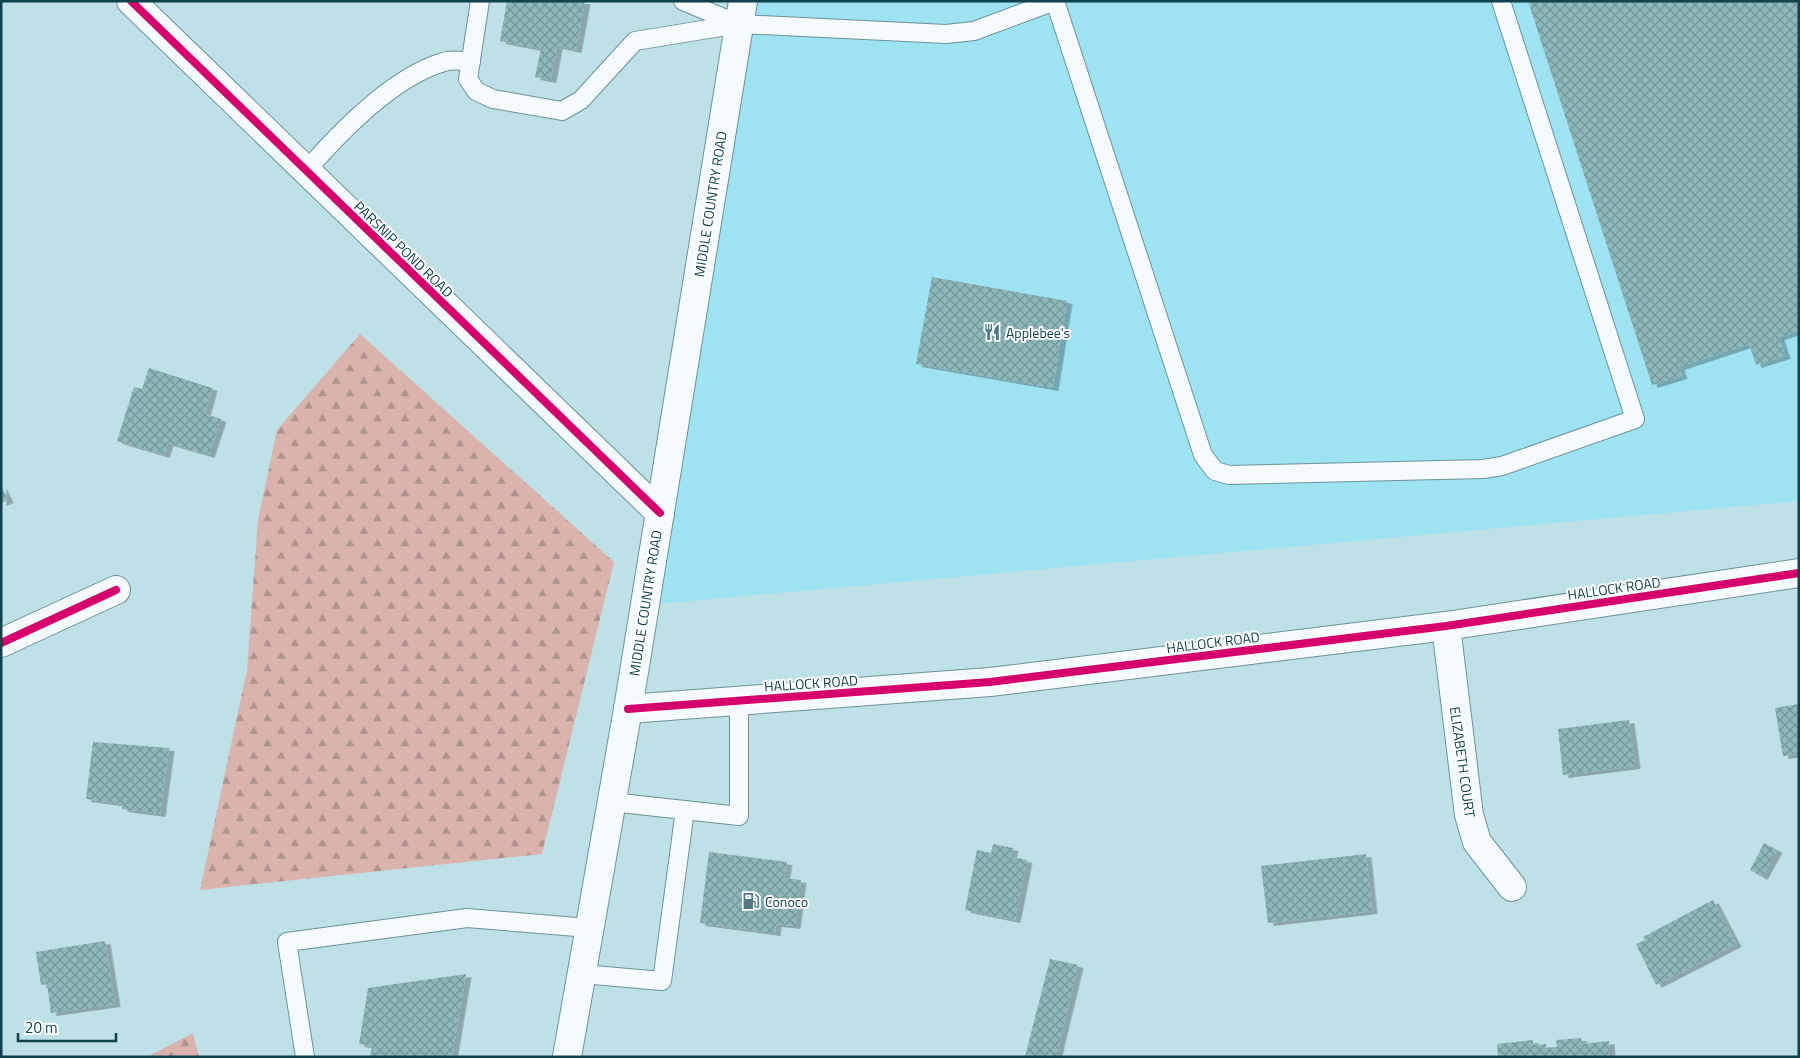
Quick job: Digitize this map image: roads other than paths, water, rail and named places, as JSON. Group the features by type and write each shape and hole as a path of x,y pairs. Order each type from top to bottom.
{"street":[{"name":"PARSNIP POND ROAD","path":"131,1 660,513"},
{"name":"MIDDLE COUNTRY ROAD","path":"567,1057 628,708 741,13"},
{"name":"HALLOCK ROAD","path":"628,708 990,682 1446,626 1799,573"},
{"path":"1,642 116,590"},
{"name":"ELIZABETH COURT","path":"1446,626 1469,815 1477,842 1512,887"}],"lane":[{"path":"480,1 468,79 476,91 493,99 562,111 581,100 635,41 741,13"},
{"path":"683,1 741,13 946,34 974,31 1055,1 1203,455 1216,471 1229,475 1483,470 1502,466 1635,419 1501,1"},
{"path":"306,171 345,127 415,73 446,61 471,62"},
{"path":"611,802 739,816 739,700"},
{"path":"582,974 662,981 685,810"},
{"path":"305,1057 286,942 467,918 589,928"}],"place":[{"name":"Applebee's","path":"992,332"},
{"name":"Conoco","path":"751,901"}]}
